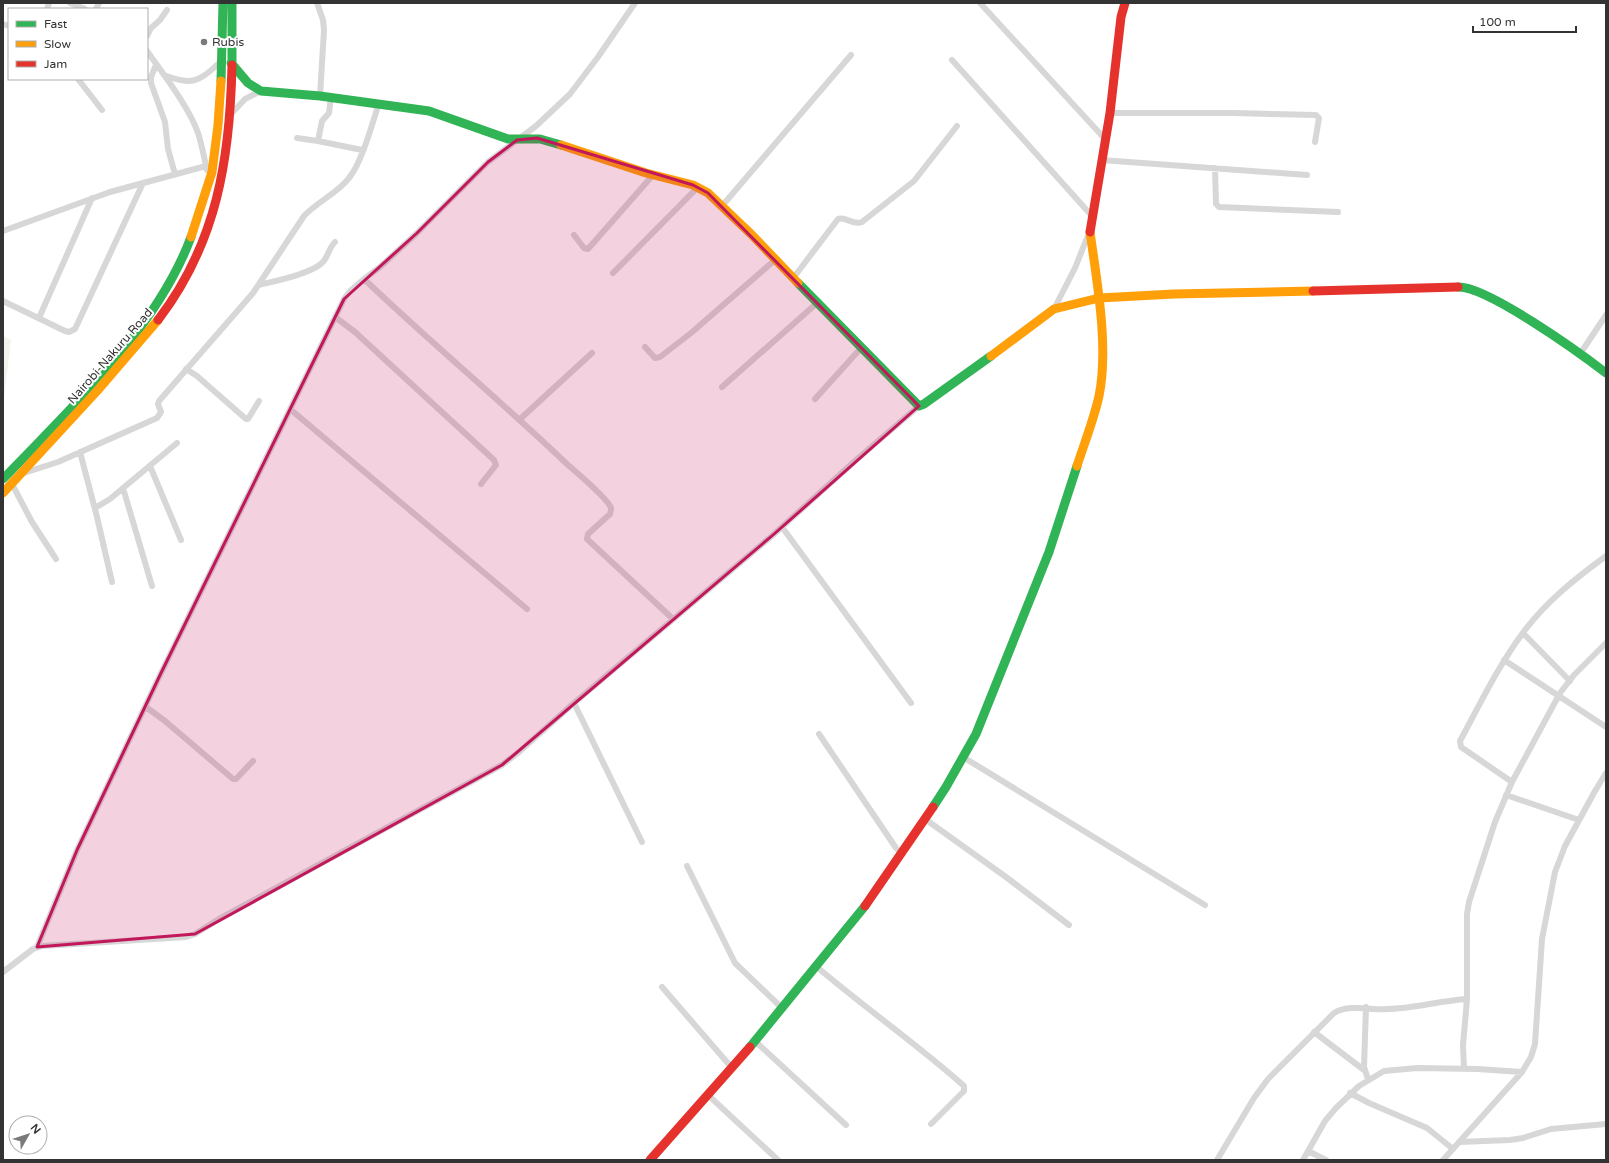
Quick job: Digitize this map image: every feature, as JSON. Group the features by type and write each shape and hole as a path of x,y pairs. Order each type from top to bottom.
{"main road":[{"path":"3,479 116,357 150,314 174,276 189,245 210,180 218,125 223,3"},
{"name":"Nairobi-Nakuru Road","path":"3,493 21,475 142,340 167,308 189,270 208,226 217,198 224,168 230,115 232,3"},
{"path":"650,1160 756,1042 859,915 925,820 963,757 976,734 994,690 1049,552 1099,397 1103,364 1099,298 1090,232 1110,113 1122,5"},
{"path":"231,63 248,83 261,91 331,97 429,111 446,115 509,140 537,138 653,175 698,187 708,193 776,259 817,303 919,406 1013,341 1054,309 1099,298 1174,294 1464,287 1483,294 1532,322 1606,373"}],"street":[{"path":"70,3 82,8"},
{"path":"317,3 323,20 324,30 320,96"},
{"path":"37,947 77,850 290,409 335,317 350,291 380,267 417,233 488,162 536,126 570,94 598,57 634,3"},
{"path":"980,3 1105,139"},
{"path":"148,33 167,10"},
{"path":"148,53 164,75 198,132 210,180"},
{"path":"722,206 852,55"},
{"path":"952,60 1092,216"},
{"path":"164,75 183,82 198,80 205,76 220,62"},
{"path":"156,65 151,77 151,82 165,122 168,149 175,174"},
{"path":"81,80 102,110"},
{"path":"230,115 245,99 261,91"},
{"path":"318,141 322,121 329,113 331,97"},
{"path":"21,475 80,452 157,418 161,412 158,404 159,401 259,286 304,216 311,208 343,185 349,178 362,150 379,104"},
{"path":"1110,113 1316,115 1319,118 1315,142"},
{"path":"794,277 838,219 843,218 856,224 862,222 914,181 957,126"},
{"path":"297,138 362,150"},
{"path":"1101,160 1307,175"},
{"path":"3,231 92,198 206,166"},
{"path":"1215,168 1216,204 1219,207 1338,212"},
{"path":"574,235 584,248 588,249 653,175"},
{"path":"3,301 65,331 69,332 75,330 143,183"},
{"path":"613,273 698,187"},
{"path":"38,318 92,198"},
{"path":"1054,309 1075,268 1090,232"},
{"path":"259,286 289,278 321,264 329,248 335,242"},
{"path":"645,347 652,356 656,358 660,357 691,334 776,259"},
{"path":"364,279 406,319 569,465 610,507 610,514 588,534 587,539 673,619"},
{"path":"722,387 817,303"},
{"path":"1580,354 1606,315"},
{"path":"335,317 355,332 494,460 496,465 482,484"},
{"path":"815,399 861,348"},
{"path":"519,420 592,353"},
{"path":"186,369 197,376 246,419 248,419 258,401"},
{"path":"3,972 37,947 42,946 186,937 195,934 219,919 502,765 782,527 856,460 919,406"},
{"path":"290,409 527,609"},
{"path":"95,508 123,488 177,443"},
{"path":"80,452 112,582"},
{"path":"150,466 181,540"},
{"path":"12,484 32,522 56,559"},
{"path":"123,488 152,586"},
{"path":"782,527 911,704"},
{"path":"1512,782 1461,747 1460,742 1504,660 1523,634 1542,611 1568,585 1606,556"},
{"path":"1523,634 1570,681"},
{"path":"1464,1069 1463,1045 1467,999 1467,914 1469,902 1495,822 1512,782 1558,697 1570,681 1606,643"},
{"path":"1504,660 1606,728"},
{"path":"574,703 642,842"},
{"path":"146,707 165,721 233,779 236,779 253,761"},
{"path":"819,734 896,848 902,854"},
{"path":"963,757 1205,905"},
{"path":"1443,1160 1493,1106 1522,1072 1531,1057 1535,1044 1542,939 1555,872 1565,846 1606,773"},
{"path":"1506,795 1579,820"},
{"path":"925,820 1006,877 1069,925"},
{"path":"688,866 735,963 783,1009"},
{"path":"817,967 939,1064 964,1086 964,1091 931,1124"},
{"path":"662,987 732,1068"},
{"path":"1216,1160 1250,1103 1263,1086 1314,1032 1338,1010 1366,1007 1374,1009 1410,1008 1446,1000 1467,999"},
{"path":"1366,1007 1364,1070 1368,1079"},
{"path":"1314,1032 1364,1070"},
{"path":"756,1042 846,1125"},
{"path":"1303,1160 1326,1121 1350,1093 1368,1079 1384,1070 1417,1068 1522,1072"},
{"path":"1350,1093 1427,1128 1453,1149"},
{"path":"708,1095 778,1160"},
{"path":"1459,1142 1510,1140 1523,1138 1551,1129 1606,1124"},
{"path":"1308,1151 1326,1160"}],"highlighted area":[{"path":"537,138 693,185 708,193 919,406 773,535 502,765 195,934 37,947 77,850 161,673 344,299 417,233 488,162 517,140"}],"shaded area":[{"path":"3,336 11,340 3,406"}],"traffic: fast":[{"path":"221,81 223,3"},
{"path":"232,3 232,65"},
{"path":"231,63 248,83 261,91 320,96 429,111 508,139 540,139 561,145"},
{"path":"3,479 83,396 134,336 157,304 176,271 191,237"},
{"path":"798,283 919,406 924,404 991,356"},
{"path":"1458,287 1472,290 1490,297 1511,308 1576,351 1606,373"},
{"path":"933,807 976,734 1049,552 1077,466"},
{"path":"750,1047 865,906"}],"traffic: slow":[{"path":"191,237 212,172 218,125 221,81"},
{"path":"561,145 646,173 693,185 708,193 751,234 798,283"},
{"path":"1077,466 1097,405 1102,377 1103,357 1101,314 1090,232"},
{"path":"991,356 1054,309 1099,298 1174,294 1313,291"},
{"path":"3,493 97,391 158,320"}],"traffic: jam":[{"path":"1090,232 1110,113 1121,17 1125,3"},
{"path":"158,320 178,291 194,261 207,230 216,199 228,134 232,65"},
{"path":"1313,291 1458,287"},
{"path":"865,906 933,807"},
{"path":"650,1160 750,1047"}],"place":[{"name":"Rubis","path":"204,42"}]}
